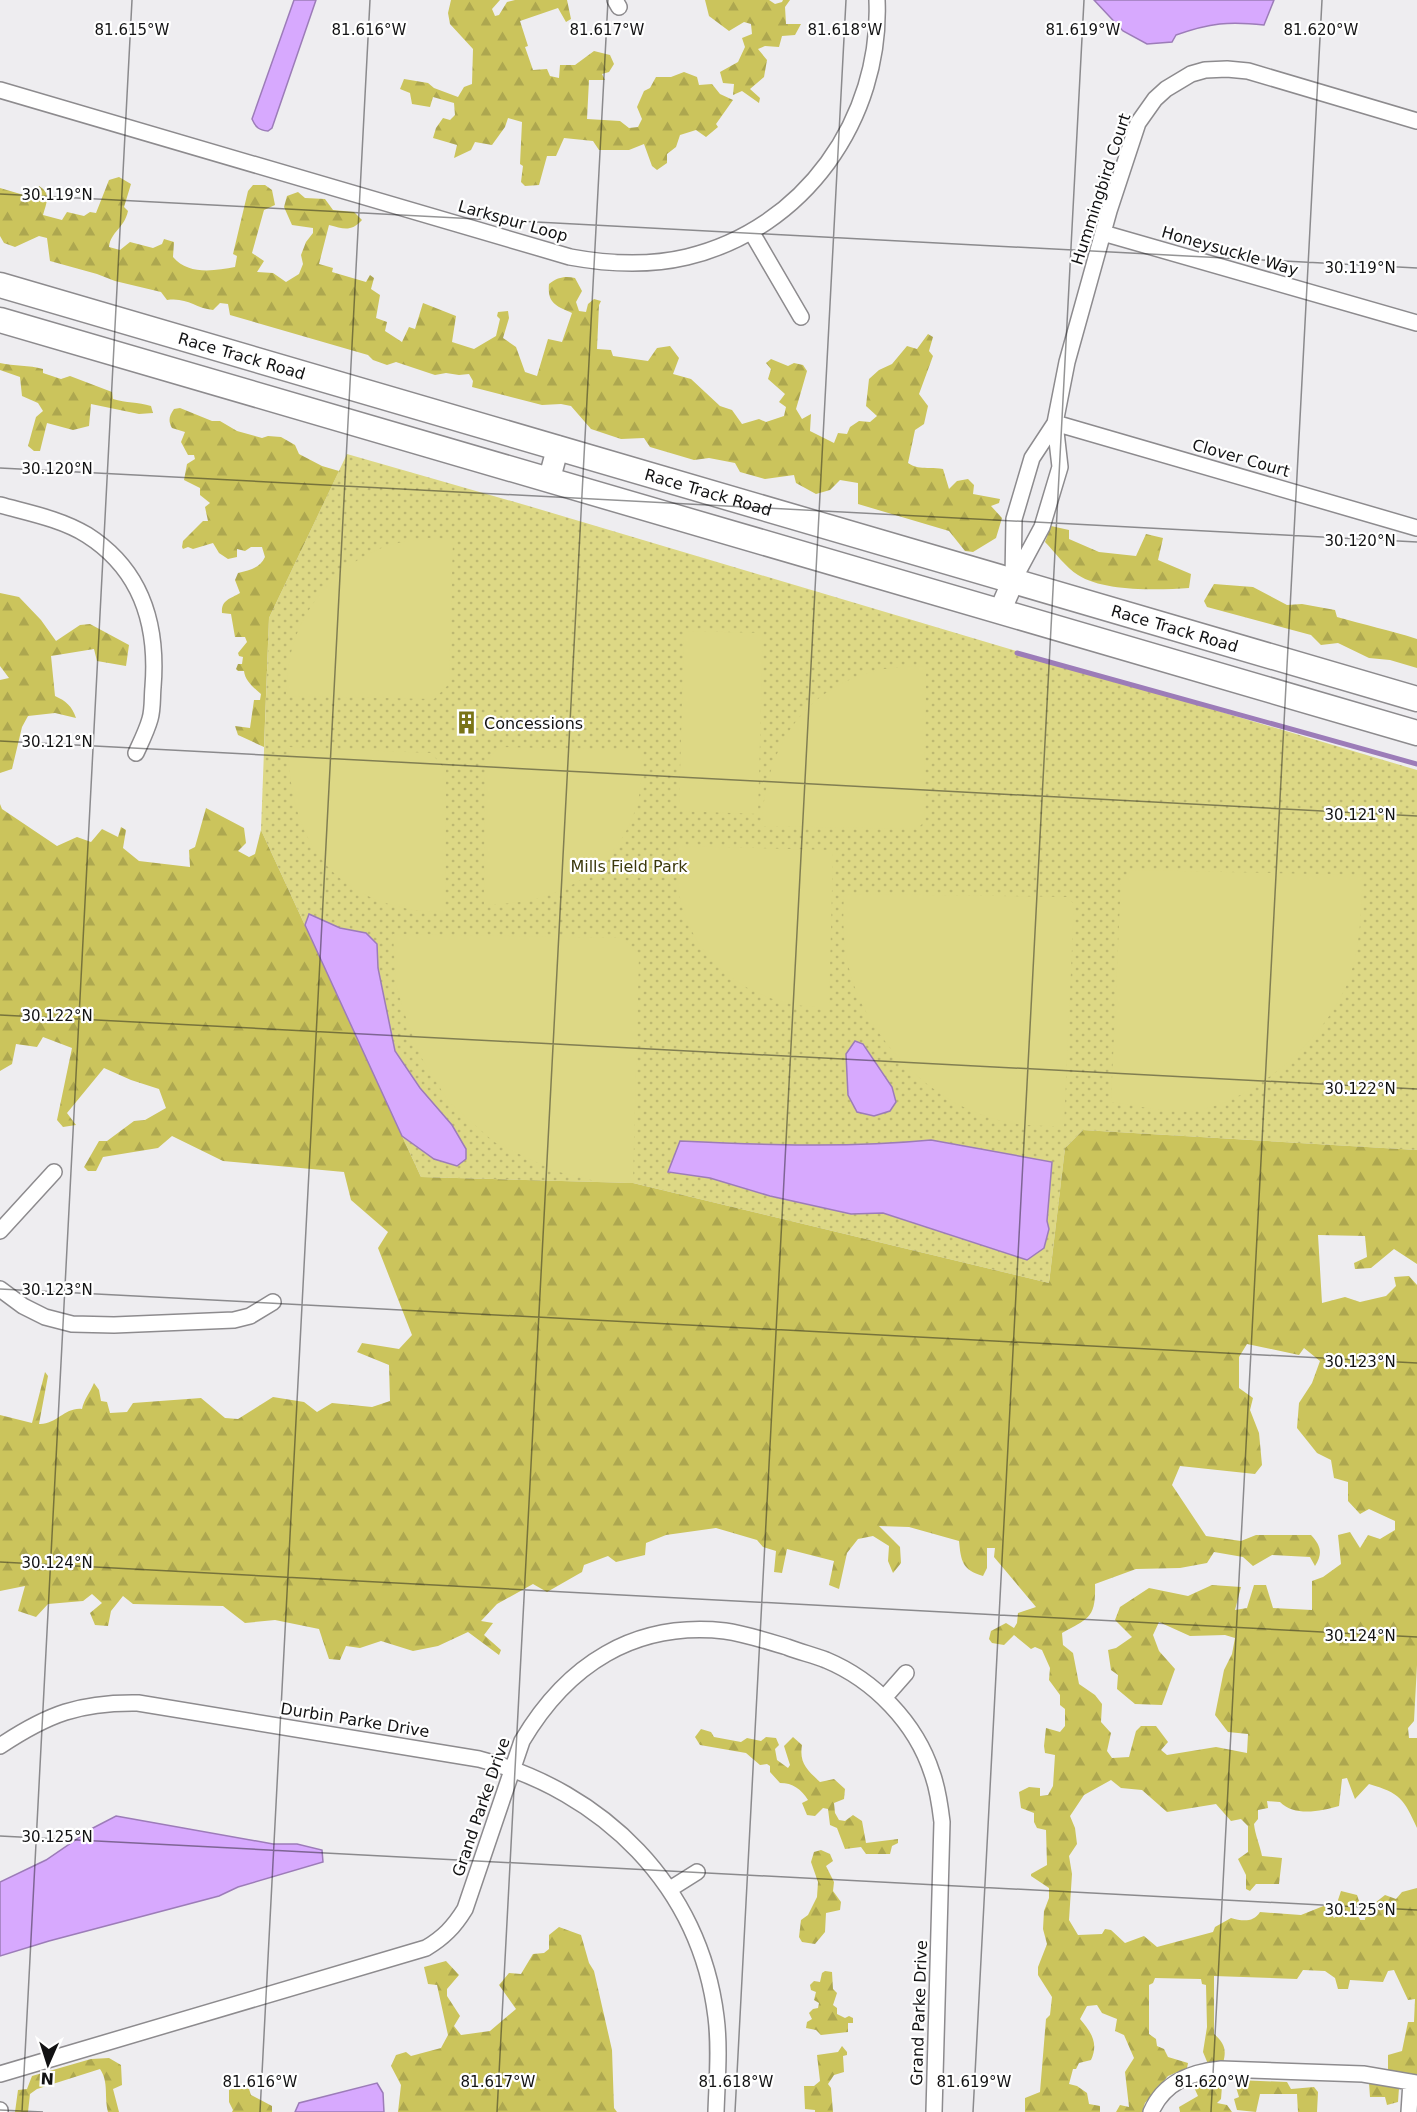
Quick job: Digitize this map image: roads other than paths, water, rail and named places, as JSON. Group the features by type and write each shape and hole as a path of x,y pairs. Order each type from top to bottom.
{"main road":[{"name":"Race Track Road","path":"0,285 1417,699"},
{"name":"Race Track Road","path":"0,320 1417,733"},
{"path":"549,480 558,447"},
{"path":"1000,612 1013,581"}],"street":[{"name":"Larkspur Loop","path":"0,90 578,258 625,263 675,259 722,246 752,233 787,207 807,188 841,145 853,122 869,71 875,45 877,0"},
{"name":"Hummingbird Court","path":"1013,581 1042,527 1060,467 1055,423 1067,362 1103,233 1138,123 1155,99 1191,74 1205,70 1227,69 1248,71 1417,121"},
{"path":"752,233 801,317"},
{"name":"Honeysuckle Way","path":"1103,233 1417,323"},
{"name":"Hummingbird Court","path":"1013,581 1014,519 1032,458 1055,423"},
{"name":"Clover Court","path":"1055,423 1417,528"},
{"path":"0,505 69,526 85,534 112,555 134,582 142,597 152,631 154,670 151,718 136,753"},
{"path":"0,1231 54,1172"},
{"path":"0,1289 23,1306 45,1317 72,1324 114,1325 234,1320 250,1316 273,1302"},
{"name":"Grand Parke Drive","path":"0,2074 426,1948 442,1939 456,1925 465,1909 522,1741 555,1693 599,1658 625,1645 653,1635 682,1630 705,1630 727,1631 757,1638 825,1660 865,1682 884,1698 907,1724 932,1770 942,1822 934,2112"},
{"path":"884,1698 906,1672"},
{"name":"Durbin Parke Drive","path":"0,1746 29,1726 53,1715 82,1707 112,1703 138,1703 479,1759 512,1768 544,1782 601,1817 626,1839 650,1862 686,1916 710,1982 717,2035 716,2112"},
{"path":"670,1889 698,1872"},
{"path":"1151,2112 1160,2096 1170,2086 1186,2076 1221,2069 1363,2074 1414,2083 1409,2112"}],"waterway":[{"path":"1017,653 1417,764"}],"place":[{"name":"Concessions","path":"466,723"}],"park label":[{"name":"Mills Field Park","path":"629,866"}]}
